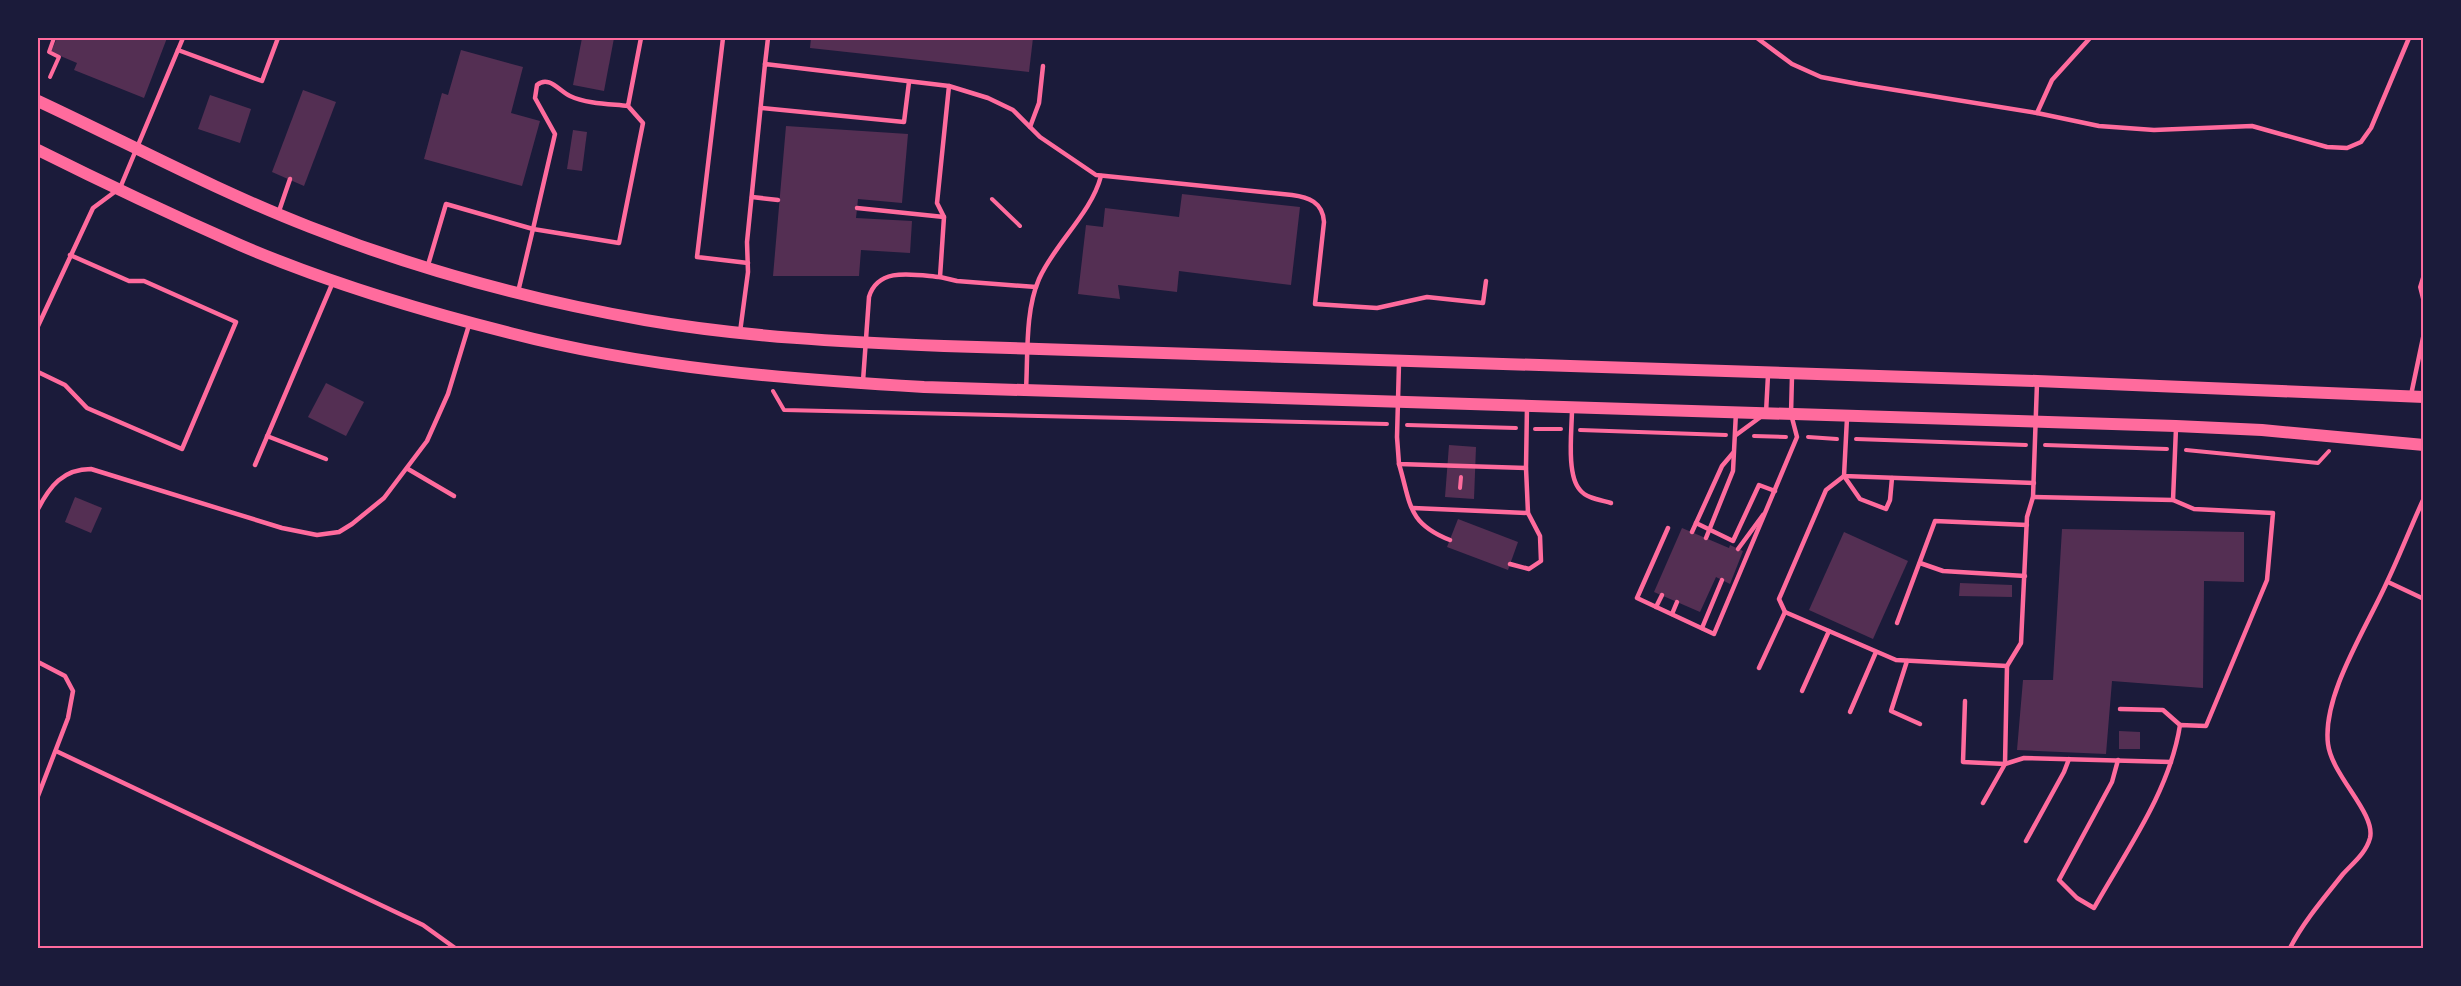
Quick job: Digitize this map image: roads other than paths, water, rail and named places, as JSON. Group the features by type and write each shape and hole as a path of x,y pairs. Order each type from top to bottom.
{"main road":[{"path":"38,90 52,108"},
{"path":"38,101 278,214 428,268 518,292 646,320 740,332 866,343 1028,350 2037,381 2417,397"},
{"path":"38,150 241,245 334,279 469,322 570,346 658,363 786,378 863,384 2176,426 2262,430 2422,445"}],"lane":[{"path":"38,326 93,208 120,188 183,38"},
{"path":"178,50 262,81 278,38"},
{"path":"628,106 641,38"},
{"path":"723,38 697,257 748,263"},
{"path":"740,332 768,38"},
{"path":"1757,38 1792,64 1821,77 1931,98 2037,113 2129,130 2252,126 2327,147 2347,148 2361,142 2371,128 2409,38"},
{"path":"2037,113 2052,80 2090,38"},
{"path":"765,64 949,86 1004,104 1087,171 1101,176 1311,199 1321,210 1324,222 1316,304 1377,308 1427,297 1483,303 1486,281"},
{"path":"1030,127 1039,103 1043,66"},
{"path":"428,268 446,204 533,229 619,243 643,123 628,106 577,99 549,81 543,81 537,85 535,98 555,134 533,229 518,292"},
{"path":"761,108 904,122 909,82"},
{"path":"940,277 944,217 937,203 949,86"},
{"path":"1026,390 1028,350 1036,287 1055,250 1096,190 1101,176"},
{"path":"278,214 290,179"},
{"path":"752,197 778,200"},
{"path":"857,208 944,217"},
{"path":"38,372 65,385 87,408 182,449 236,322 144,281 129,281 70,255"},
{"path":"863,384 869,297 873,286 880,280 899,274 1036,287"},
{"path":"255,465 334,279"},
{"path":"38,509 48,489 58,479 77,470 91,468 282,528 325,535 352,524 384,498 408,469 439,415 469,322"},
{"path":"2417,397 2424,333"},
{"path":"1399,363 1397,401 1399,464 1418,521 1450,540"},
{"path":"1736,435 1766,413 1768,372"},
{"path":"1668,528 1637,598 1714,634 1797,437 1791,414 1792,373"},
{"path":"1983,802 2005,765 2007,666 2021,642 2027,525 2034,483 2037,381"},
{"path":"1510,564 1529,569 1541,561 1540,537 1528,513 1527,405"},
{"path":"1572,406 1571,459 1575,482 1585,495 1611,503"},
{"path":"1706,538 1732,471 1736,412"},
{"path":"1847,416 1844,476 1860,499 1886,509 1890,500 1892,478"},
{"path":"2173,500 2176,426"},
{"path":"267,436 326,459"},
{"path":"1692,532 1722,466 1733,453"},
{"path":"1399,464 1526,468"},
{"path":"408,469 454,496"},
{"path":"2007,666 1896,660 1785,612 1779,599 1826,490 1844,476 2034,483"},
{"path":"1696,523 1733,541 1759,484 1775,491"},
{"path":"2033,497 2173,500 2194,509 2273,513 2267,580 2206,726 2180,725 2163,710 2120,709"},
{"path":"2290,948 2313,911 2364,851 2370,837 2368,819 2337,772 2330,757 2328,730 2341,680 2388,582 2424,498"},
{"path":"1738,549 1768,507"},
{"path":"1413,508 1528,513"},
{"path":"1898,623 1935,521 2027,525"},
{"path":"1920,563 1943,571 2025,576"},
{"path":"1702,628 1722,580"},
{"path":"2388,582 2424,599"},
{"path":"1656,607 1662,595"},
{"path":"1672,614 1677,602"},
{"path":"1759,668 1785,612"},
{"path":"1802,691 1829,631"},
{"path":"1850,712 1876,652"},
{"path":"1907,661 1891,711 1920,724"},
{"path":"38,662 64,676 73,691 68,718 38,796"},
{"path":"1965,701 1963,762 2005,765 2024,758 2171,762"},
{"path":"2118,760 2112,782 2059,880 2077,898 2094,908 2158,794 2171,762 2180,725"},
{"path":"56,751 423,925 455,948"},
{"path":"2026,841 2064,772 2068,759"}]}
